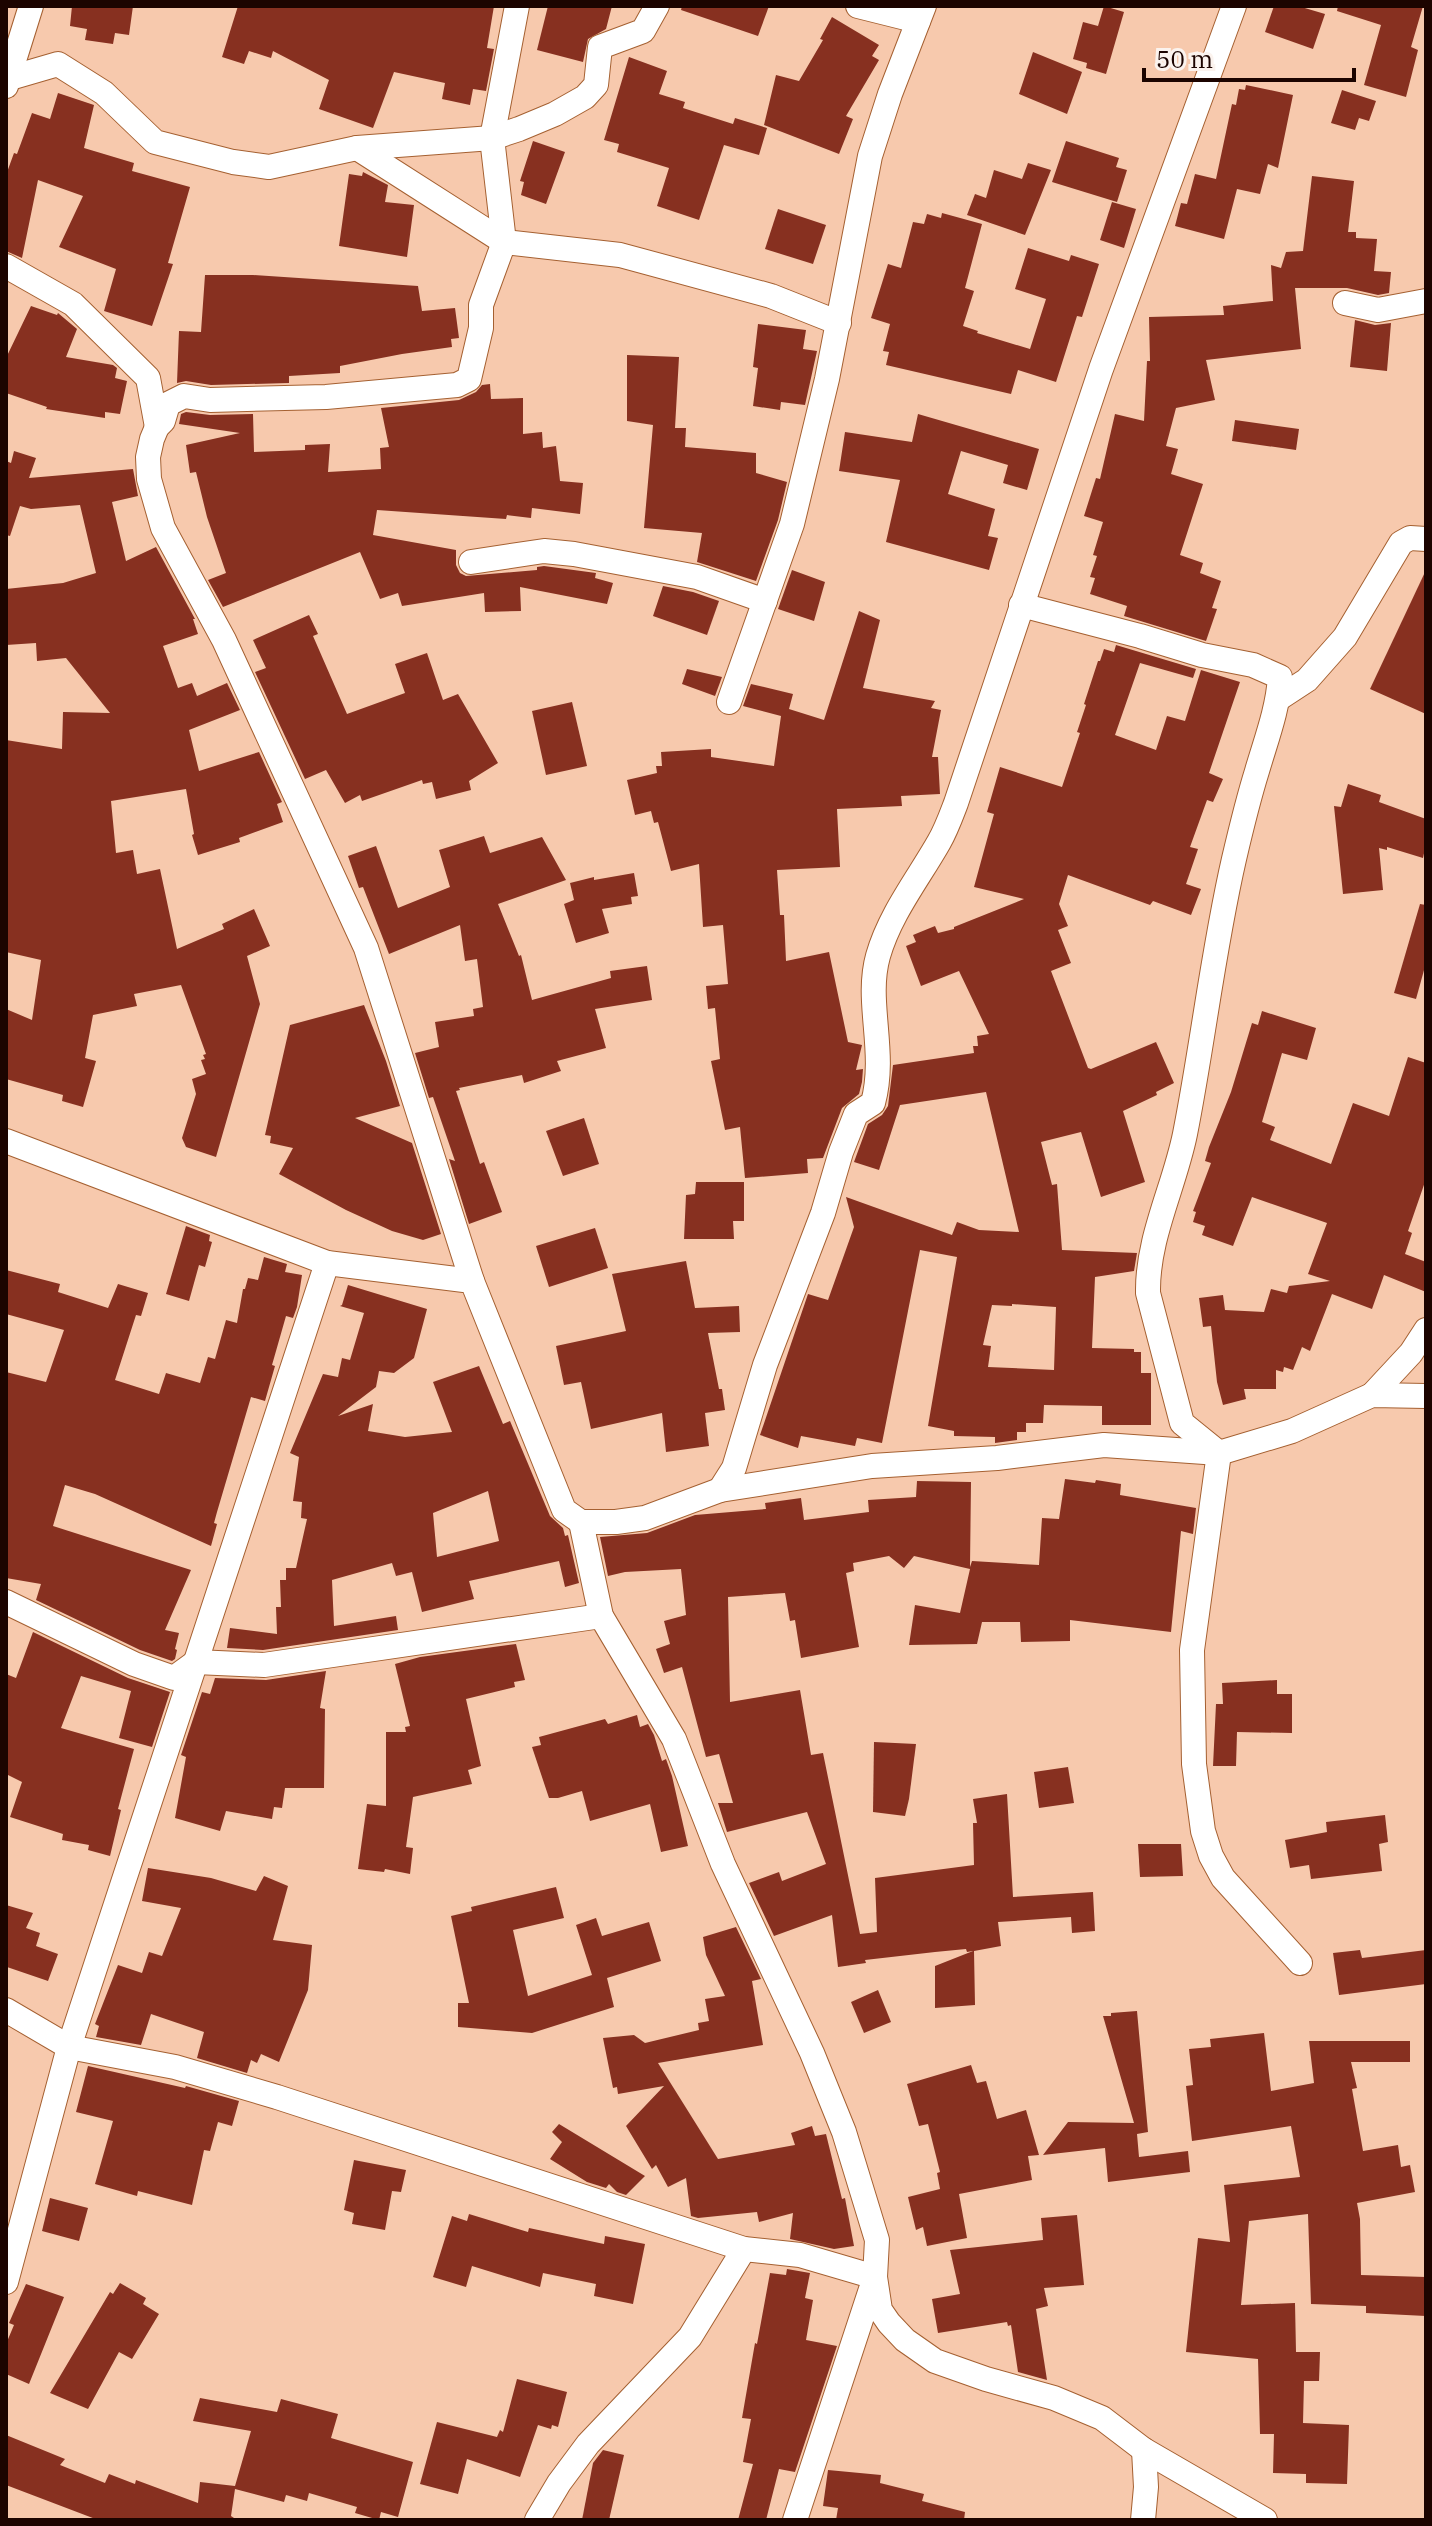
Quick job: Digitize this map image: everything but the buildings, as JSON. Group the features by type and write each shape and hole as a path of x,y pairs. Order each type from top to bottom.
{"street":[{"path":"8,82 31,6"},
{"path":"157,427 163,421 168,404 184,396 210,400 326,397 466,382 469,379 477,351 481,305 504,242 492,138 517,6"},
{"path":"8,82 58,64 104,93 155,142 233,162 269,167 357,148 492,138 555,114 585,97 596,85 600,47 643,31 657,6"},
{"path":"729,702 792,524 839,323 870,156 921,14 858,6"},
{"path":"720,1490 734,1468 765,1365 823,1213 856,1114 873,1103 880,1063 875,982 878,956 908,891 947,826 1101,369 1234,6"},
{"path":"357,148 504,242 620,255 771,296 839,323"},
{"path":"6,266 73,304 148,378 157,427 148,457 149,479 163,528 224,640 366,948 472,1281 564,1510 581,1522 616,1522 645,1518 720,1490 872,1466 997,1458 1104,1445 1219,1453 1292,1431 1372,1395 1411,1353 1426,1330"},
{"path":"1345,303 1378,310 1426,301"},
{"path":"1278,699 1307,680 1345,637 1401,543 1410,538 1426,539"},
{"path":"471,562 544,551 574,554 697,577 765,601"},
{"path":"1021,605 1202,655 1253,665 1280,677 1278,699 1246,807 1225,899 1184,1136 1147,1273 1148,1293 1182,1423 1219,1453"},
{"path":"6,1141 327,1263 472,1281"},
{"path":"6,2282 69,2047 327,1263"},
{"path":"1372,1395 1426,1396"},
{"path":"1219,1453 1192,1650 1192,1732 1201,1819 1206,1843 1223,1878 1300,1963"},
{"path":"581,1522 601,1616 674,1739 723,1864 812,2053 844,2132 877,2240 875,2277 880,2310 905,2340 935,2361 1077,2406 1102,2418 1144,2450 1265,2520"},
{"path":"6,1602 134,1664 174,1678 196,1662 264,1665 601,1616"},
{"path":"6,2010 69,2047 175,2067 277,2097 744,2249 800,2255 875,2277"},
{"path":"537,2520 588,2444 690,2337 744,2249"},
{"path":"795,2520 875,2277"},
{"path":"1143,2520 1146,2487 1144,2450"}]}
